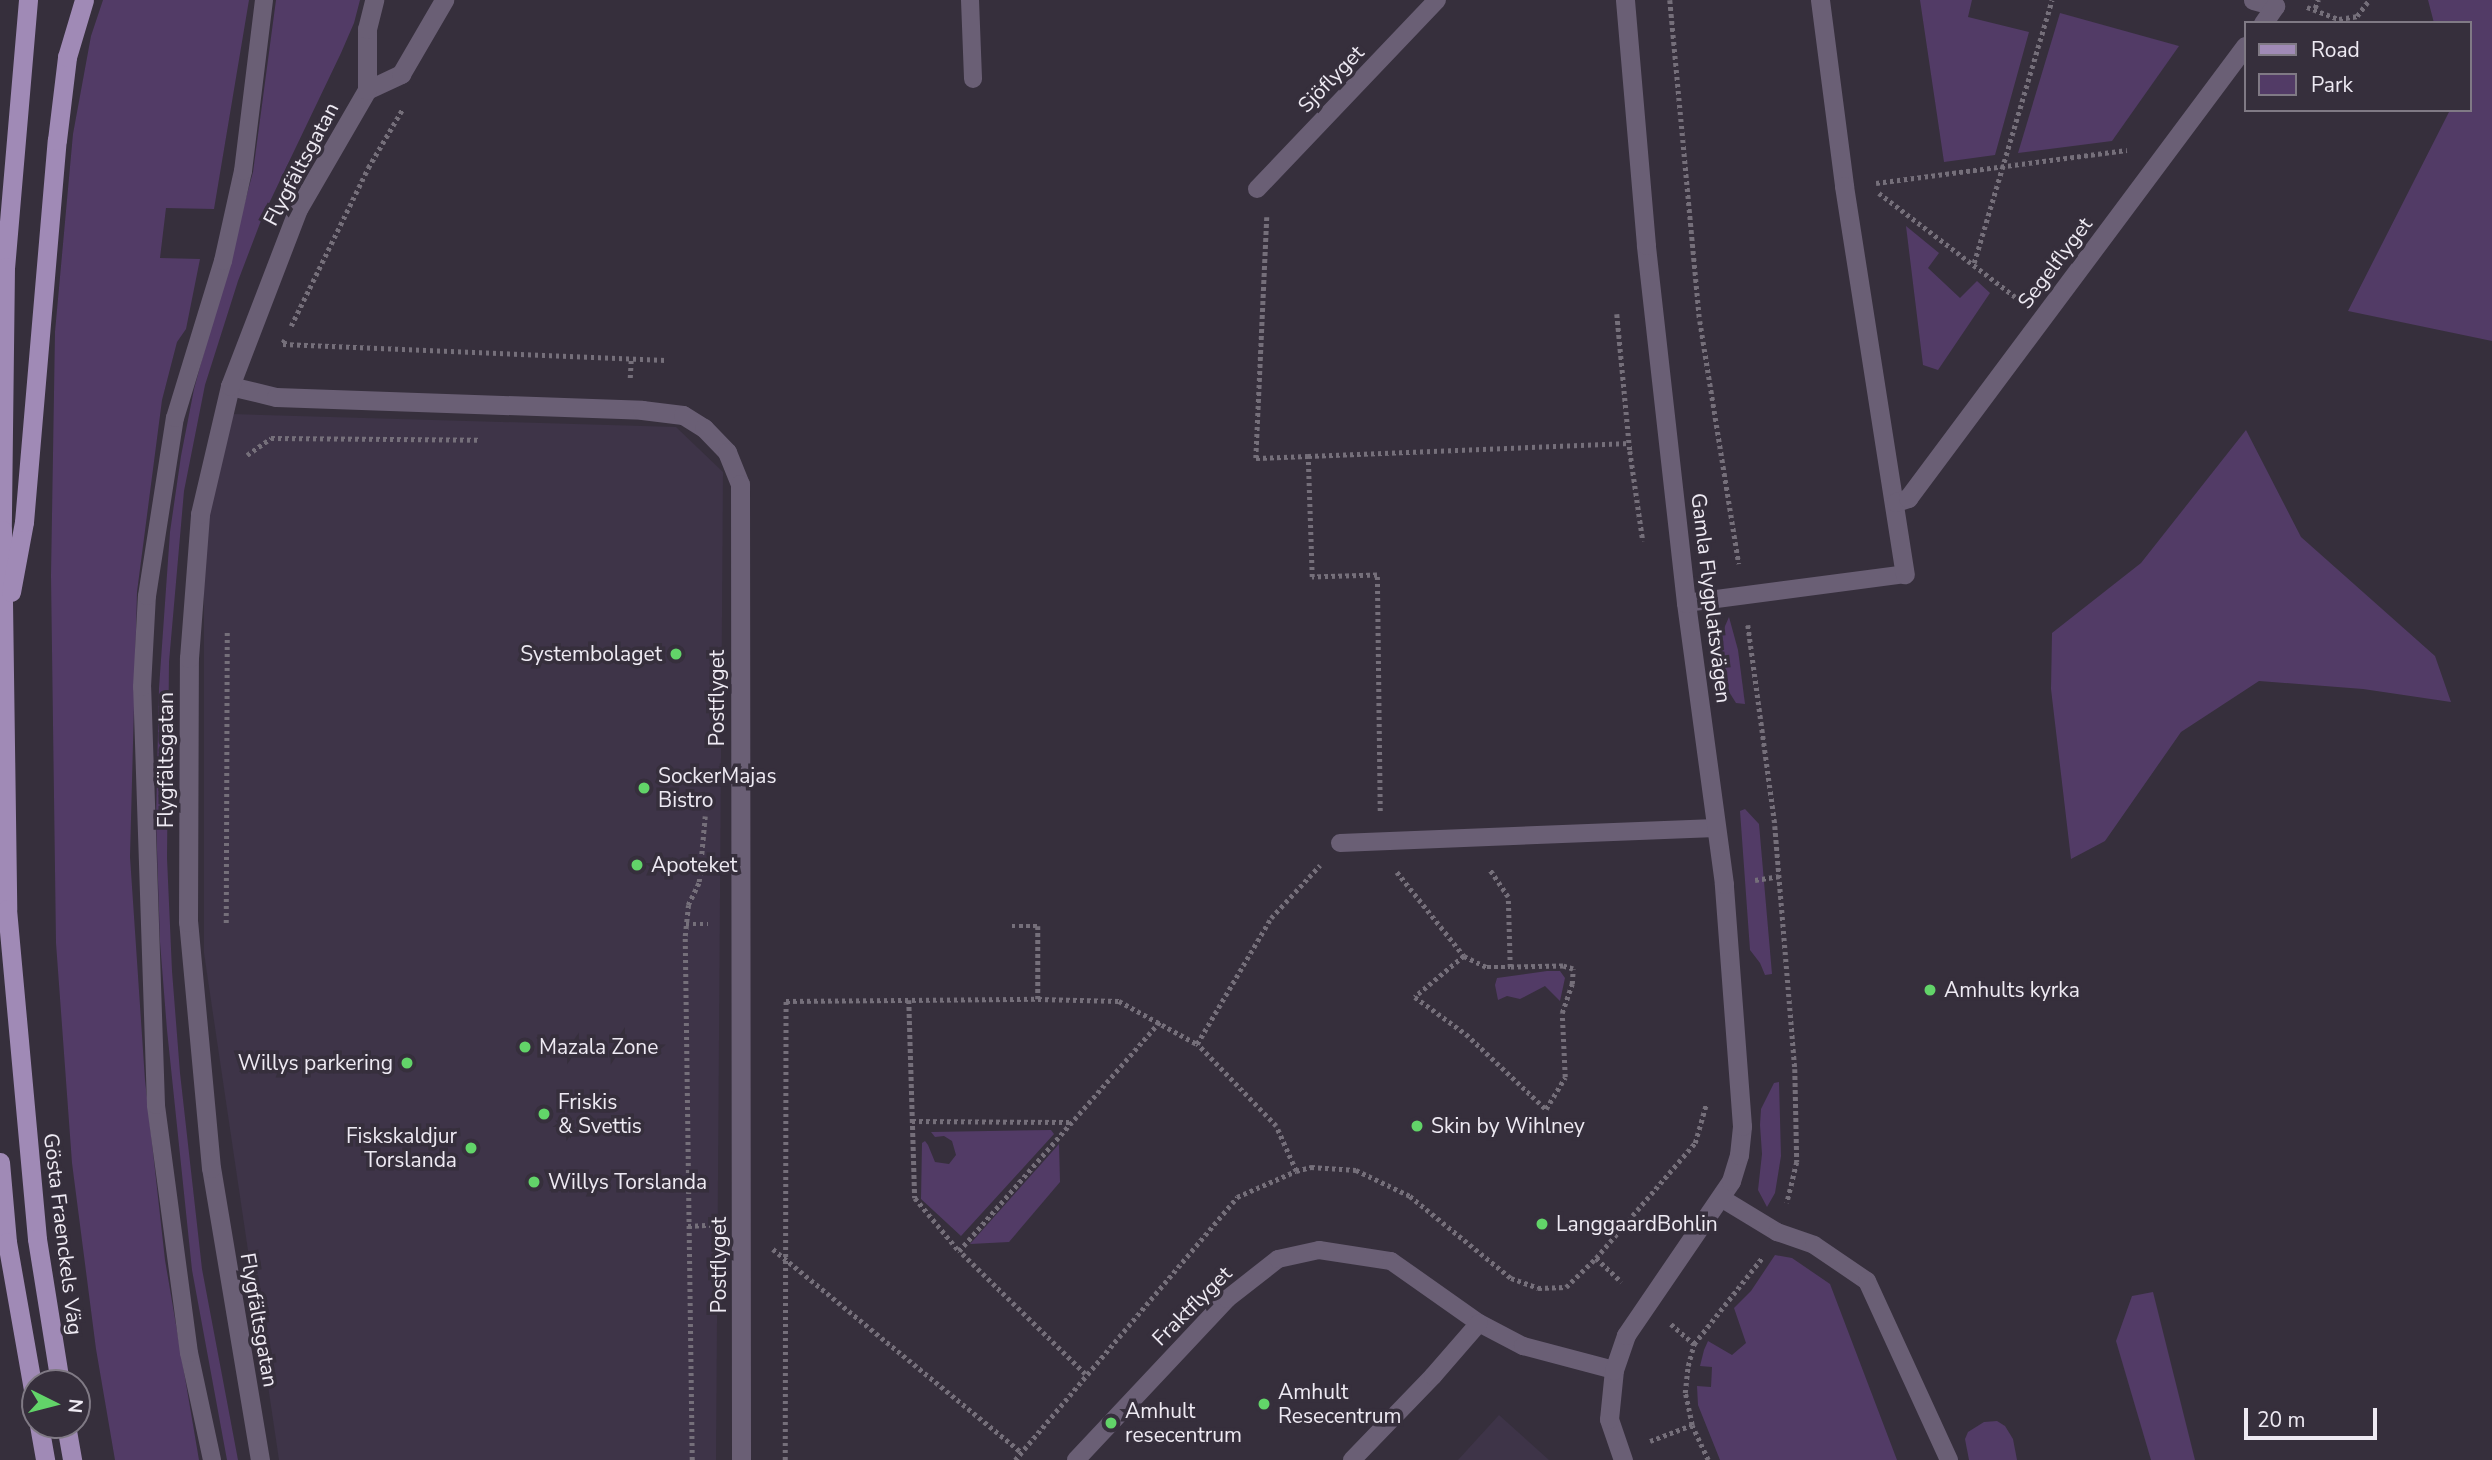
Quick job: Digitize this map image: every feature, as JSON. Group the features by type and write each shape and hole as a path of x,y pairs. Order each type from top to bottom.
{"main road":[{"name":"Gösta Fraenckels Väg","path":"28,0 5,267 4,631 7,909 37,1239 58,1369"},
{"path":"4,631 24,522 57,140 67,57 84,0"},
{"path":"0,1163 7,1242 29,1369"},
{"path":"42,1439 46,1460"},
{"path":"68,1439 72,1460"}],"street":[{"name":"Flygfältsgatan","path":"260,1460 211,1168 188,922 189,658 199,527 230,386 299,209 367,90 367,29 374,0"},
{"name":"Flygfältsgatan","path":"367,90 401,74 444,0"},
{"name":"Gamla Flygplatsvägen","path":"1623,1460 1609,1419 1614,1370 1626,1335 1721,1198 1739,1155 1742,1126 1724,884 1708,745 1686,603 1646,245 1625,0"},
{"path":"1819,0 1844,186 1896,502 1905,574"},
{"path":"2253,0 2275,6 2264,21"},
{"name":"Segelflyget","path":"1896,502 1908,498 2244,47"},
{"name":"Postflyget","path":"230,386 276,397 682,415 704,428 727,452 740,484 741,1460"}],"lane":[{"path":"212,1460 189,1353 156,1105 142,687 147,596 175,418 223,261 243,172 264,0"},
{"path":"970,0 973,79"},
{"name":"Sjöflyget","path":"1263,183 1437,0"},
{"path":"1686,603 1905,574"},
{"path":"1340,843 1716,828"},
{"path":"1721,1198 1777,1232 1814,1245 1867,1280 1949,1460"},
{"name":"Fraktflyget","path":"1076,1460 1227,1299 1278,1259 1319,1250 1391,1261 1479,1323 1523,1346 1614,1370"},
{"path":"1352,1460 1433,1376 1479,1323"}],"path":[{"path":"1670,0 1700,321 1768,751 1795,1069 1797,1162 1777,1232 1766,1252 1694,1344 1688,1366 1685,1393 1692,1425 1707,1460"},
{"path":"1974,263 2052,0"},
{"path":"2315,8 2318,0"},
{"path":"2275,6 2315,8 2339,19 2357,16 2368,0"},
{"path":"409,98 368,167 283,344 666,360"},
{"path":"2042,318 1974,263 1867,184 2174,144"},
{"path":"1263,183 1256,458 1630,443"},
{"path":"240,459 271,438 483,440"},
{"path":"1308,456 1312,577 1377,575 1381,842 1399,876 1464,956 1487,967 1563,965 1573,969 1572,984 1562,1013 1565,1077 1546,1110 1466,1034 1415,997 1464,956"},
{"path":"226,923 227,623"},
{"path":"692,1460 685,936 688,905 699,882 705,804"},
{"path":"1466,837 1508,897 1510,967"},
{"path":"1197,1044 1271,918 1340,843"},
{"path":"1012,926 1038,926 1038,999"},
{"path":"785,1460 786,1001 1038,999 1119,1002 1160,1021 1197,1044 1276,1126 1296,1171"},
{"path":"909,1000 915,1198 959,1251 1085,1374"},
{"path":"959,1251 1160,1021"},
{"path":"1015,1460 1237,1197 1311,1167 1356,1170 1410,1196 1511,1279 1538,1289 1566,1287 1596,1258 1695,1143 1707,1101"},
{"path":"912,1121 1069,1122"},
{"path":"741,1223 1021,1452"},
{"path":"1596,1258 1694,1344"}],"shaded area":[{"path":"232,414 676,427 723,472 716,1460 279,1460 204,953 204,580 210,503"},
{"path":"1499,1415 1549,1460 1458,1460"}],"green space":[{"path":"103,0 249,0 214,209 166,208 160,258 200,259 186,329 177,342 162,400 137,592 130,857 145,1080 165,1260 199,1460 115,1460 96,1349 72,1163 56,943 51,576 55,332 73,134 91,36"},
{"path":"276,0 360,0 354,23 341,53 262,218 238,281 205,385 184,491 169,662 167,858 172,971 180,1073 202,1269 238,1460 227,1460 192,1270 167,1030 160,942 156,819 159,688 170,532 181,456 194,389 253,172"},
{"path":"1920,0 1972,0 1968,17 2029,32 1995,155 1944,162"},
{"path":"2428,0 2492,0 2492,341 2348,311 2449,112 2471,112 2471,21 2433,21"},
{"path":"2060,13 2179,46 2112,141 2018,153"},
{"path":"1906,226 1939,253 1928,268 1960,298 1977,281 1990,293 1938,370 1923,365"},
{"path":"2246,430 2301,537 2435,656 2451,702 2363,689 2259,681 2181,732 2105,841 2071,859 2051,689 2052,633 2141,563"},
{"path":"1729,617 1738,650 1745,704 1736,703 1726,687 1719,640"},
{"path":"1745,809 1759,824 1772,974 1765,975 1750,950 1740,811"},
{"path":"1560,971 1565,978 1560,1001 1545,986 1520,999 1507,996 1498,1000 1495,985 1497,978"},
{"path":"1779,1082 1781,1156 1775,1193 1767,1207 1758,1190 1762,1154 1761,1109 1774,1083"},
{"path":"1051,1130 1054,1134 961,1236 921,1199 922,1143 925,1141 928,1145 935,1162 949,1164 956,1155 952,1141 944,1136 935,1137 931,1132"},
{"path":"1059,1144 1060,1182 1009,1242 970,1244"},
{"path":"1775,1255 1792,1258 1830,1284 1897,1460 1720,1460 1698,1405 1697,1386 1711,1387 1712,1367 1700,1366 1704,1350 1708,1341 1732,1355 1746,1343 1734,1308 1751,1291"},
{"path":"2153,1292 2195,1460 2151,1460 2116,1341 2132,1296"},
{"path":"1997,1421 2005,1426 2013,1439 2017,1460 1969,1460 1965,1439 1968,1432 1984,1422"}],"place":[{"name":"Systembolaget","path":"676,654"},
{"name":"SockerMajas Bistro","path":"644,788"},
{"name":"Apoteket","path":"637,865"},
{"name":"Amhults kyrka","path":"1930,990"},
{"name":"Mazala Zone","path":"525,1047"},
{"name":"Willys parkering","path":"407,1063"},
{"name":"Friskis & Svettis","path":"544,1114"},
{"name":"Skin by Wihlney","path":"1417,1126"},
{"name":"Fiskskaldjur Torslanda","path":"471,1148"},
{"name":"Willys Torslanda","path":"534,1182"},
{"name":"LanggaardBohlin","path":"1542,1224"},
{"name":"Amhult Resecentrum","path":"1264,1404"},
{"name":"Amhult resecentrum","path":"1111,1423"}]}
